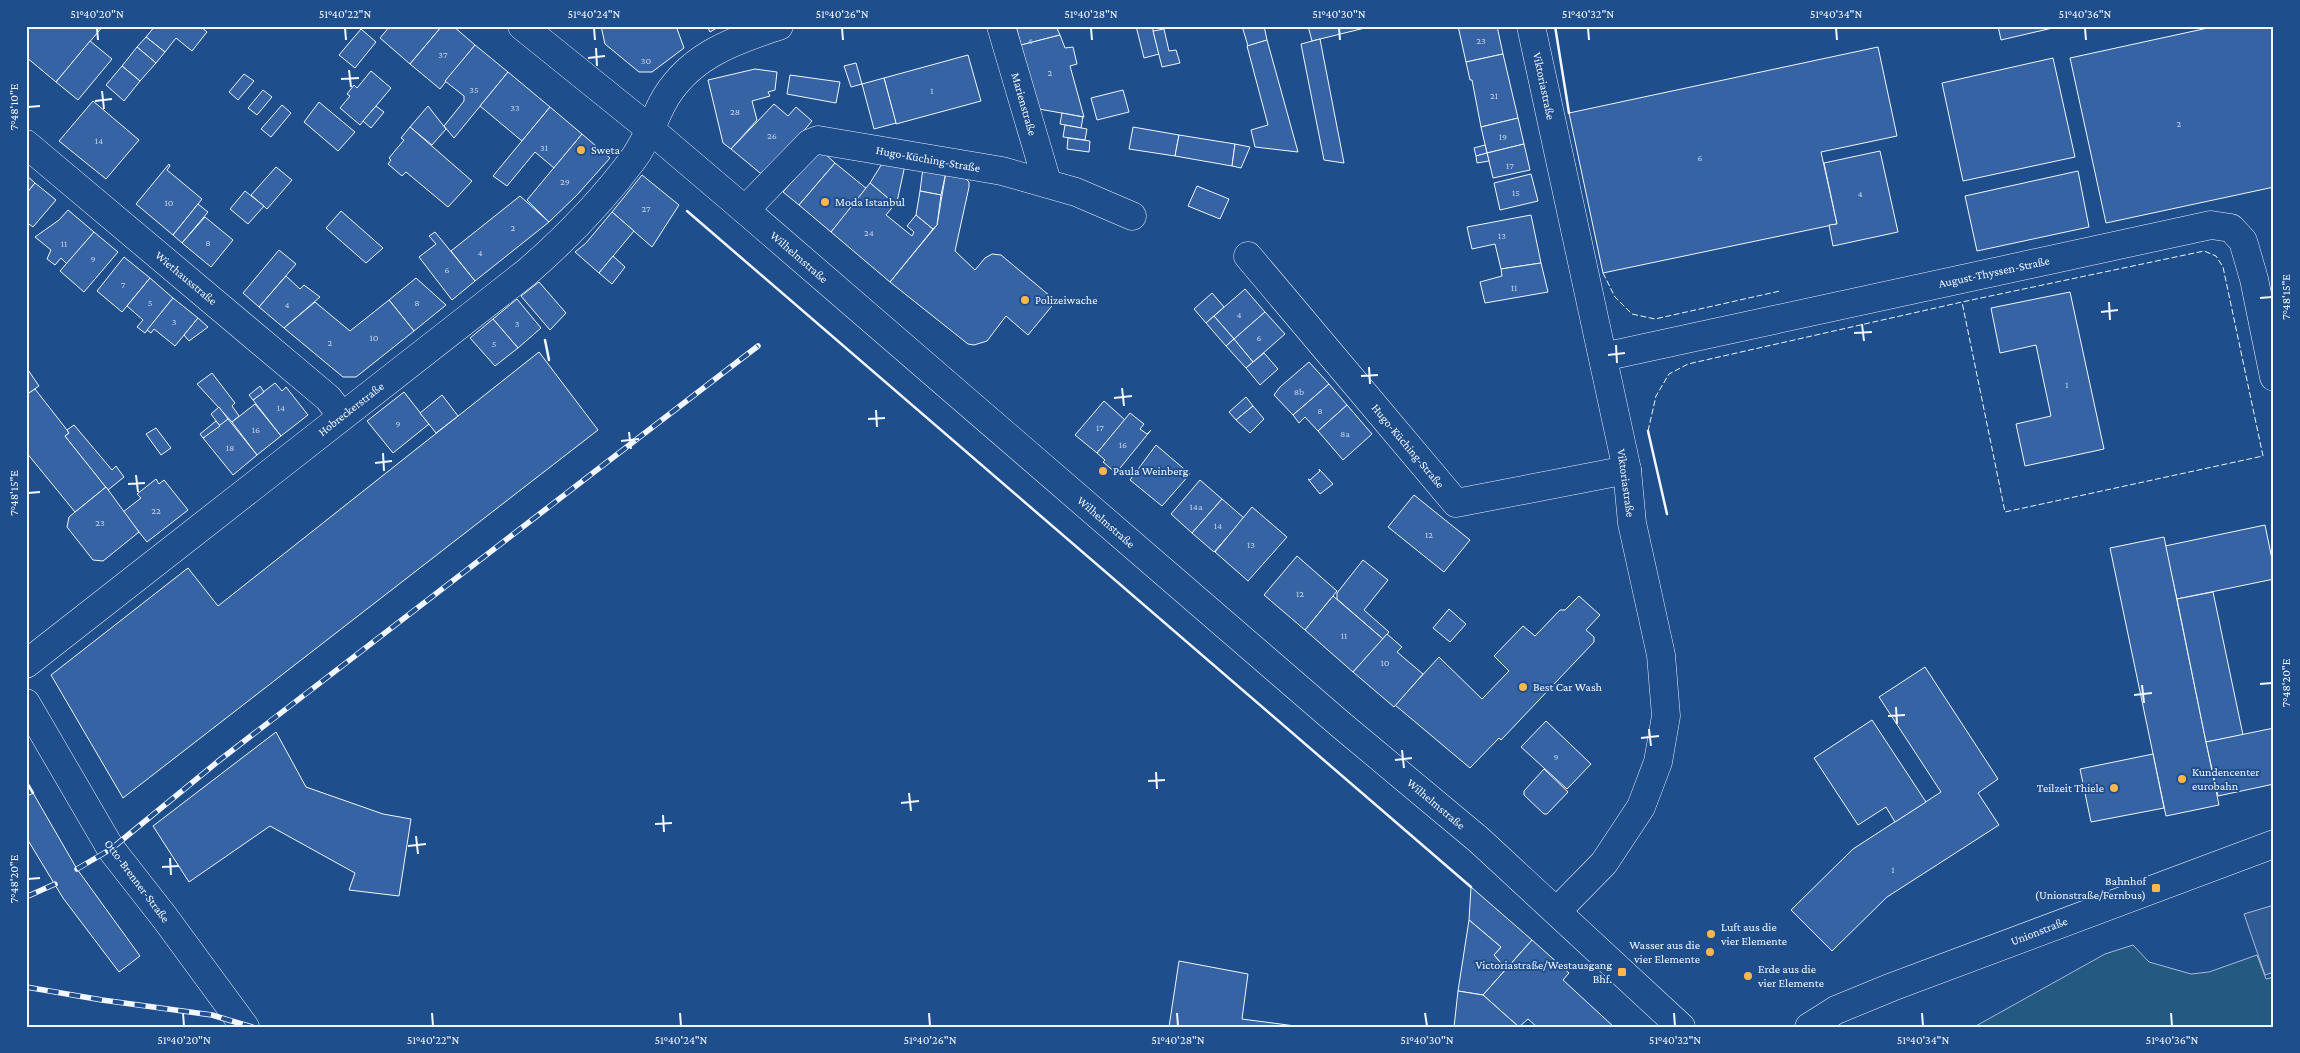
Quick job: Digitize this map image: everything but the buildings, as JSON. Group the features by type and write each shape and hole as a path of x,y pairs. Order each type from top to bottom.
{"street":[{"path":"651,130 662,103 682,76 704,56 755,33 779,26"},
{"name":"Marienstraße","path":"1001,26 1047,182"},
{"name":"Viktoriastraße","path":"1531,26 1627,470 1632,523 1661,656 1666,716 1658,762 1641,807 1604,863 1557,911"},
{"name":"Wilhelmstraße","path":"535,30 1340,724 1479,840 1681,1027"},
{"name":"Hobreckerstraße","path":"26,664 527,272 564,239 634,158 651,130"},
{"name":"Hugo-Küching-Straße","path":"745,210 810,143 818,140 1002,171 1047,182 1076,192 1132,216"},
{"name":"Wiethausstraße","path":"26,144 328,398 342,416"},
{"name":"August-Thyssen-Straße","path":"1603,357 2211,225 2231,228 2243,241 2254,279 2274,376"},
{"name":"Hugo-Küching-Straße","path":"1248,256 1456,503 1627,470"},
{"name":"Otto-Brenner-Straße","path":"26,702 111,849 160,910 245,1027"},
{"name":"Unionstraße","path":"1809,1027 1836,1010 1892,987 2274,844"}],"shaded area":[{"path":"2274,905 2274,972 2265,975 2244,914"},
{"path":"2133,945 2149,962 2191,974 2209,972 2257,955 2266,979 2274,977 2274,1027 1974,1027 2105,954"}],"railway":[{"path":"77,869 111,849 221,759 758,346"},
{"path":"26,897 55,884"},
{"path":"26,987 102,1000 212,1015 252,1027"}],"fence":[{"path":"2272,187 2274,194"},
{"path":"1648,431 1656,396 1669,374 1688,364 1962,302 2204,251 2216,256 2223,267 2263,456 2005,512 1962,302"},
{"path":"1603,273 1615,297 1632,314 1655,319 1780,291"}],"wall":[{"path":"1555,26 1569,113"},
{"path":"687,211 1471,887"},
{"path":"545,340 549,360"},
{"path":"1648,431 1667,514"},
{"path":"26,781 33,793"}],"place":[{"name":"Sweta","path":"581,150"},
{"name":"Moda Istanbul","path":"825,202"},
{"name":"Polizeiwache","path":"1025,300"},
{"name":"Paula Weinberg","path":"1103,471"},
{"name":"Best Car Wash","path":"1523,687"},
{"name":"Kundencenter eurobahn","path":"2182,779"},
{"name":"Teilzeit Thiele","path":"2114,788"},
{"name":"Bahnhof (Unionstraße/Fernbus)","path":"2156,888"},
{"name":"Luft aus die vier Elemente","path":"1711,934"},
{"name":"Wasser aus die vier Elemente","path":"1710,952"},
{"name":"Victoriastraße/Westausgang Bhf.","path":"1622,972"},
{"name":"Erde aus die vier Elemente","path":"1748,976"}]}
